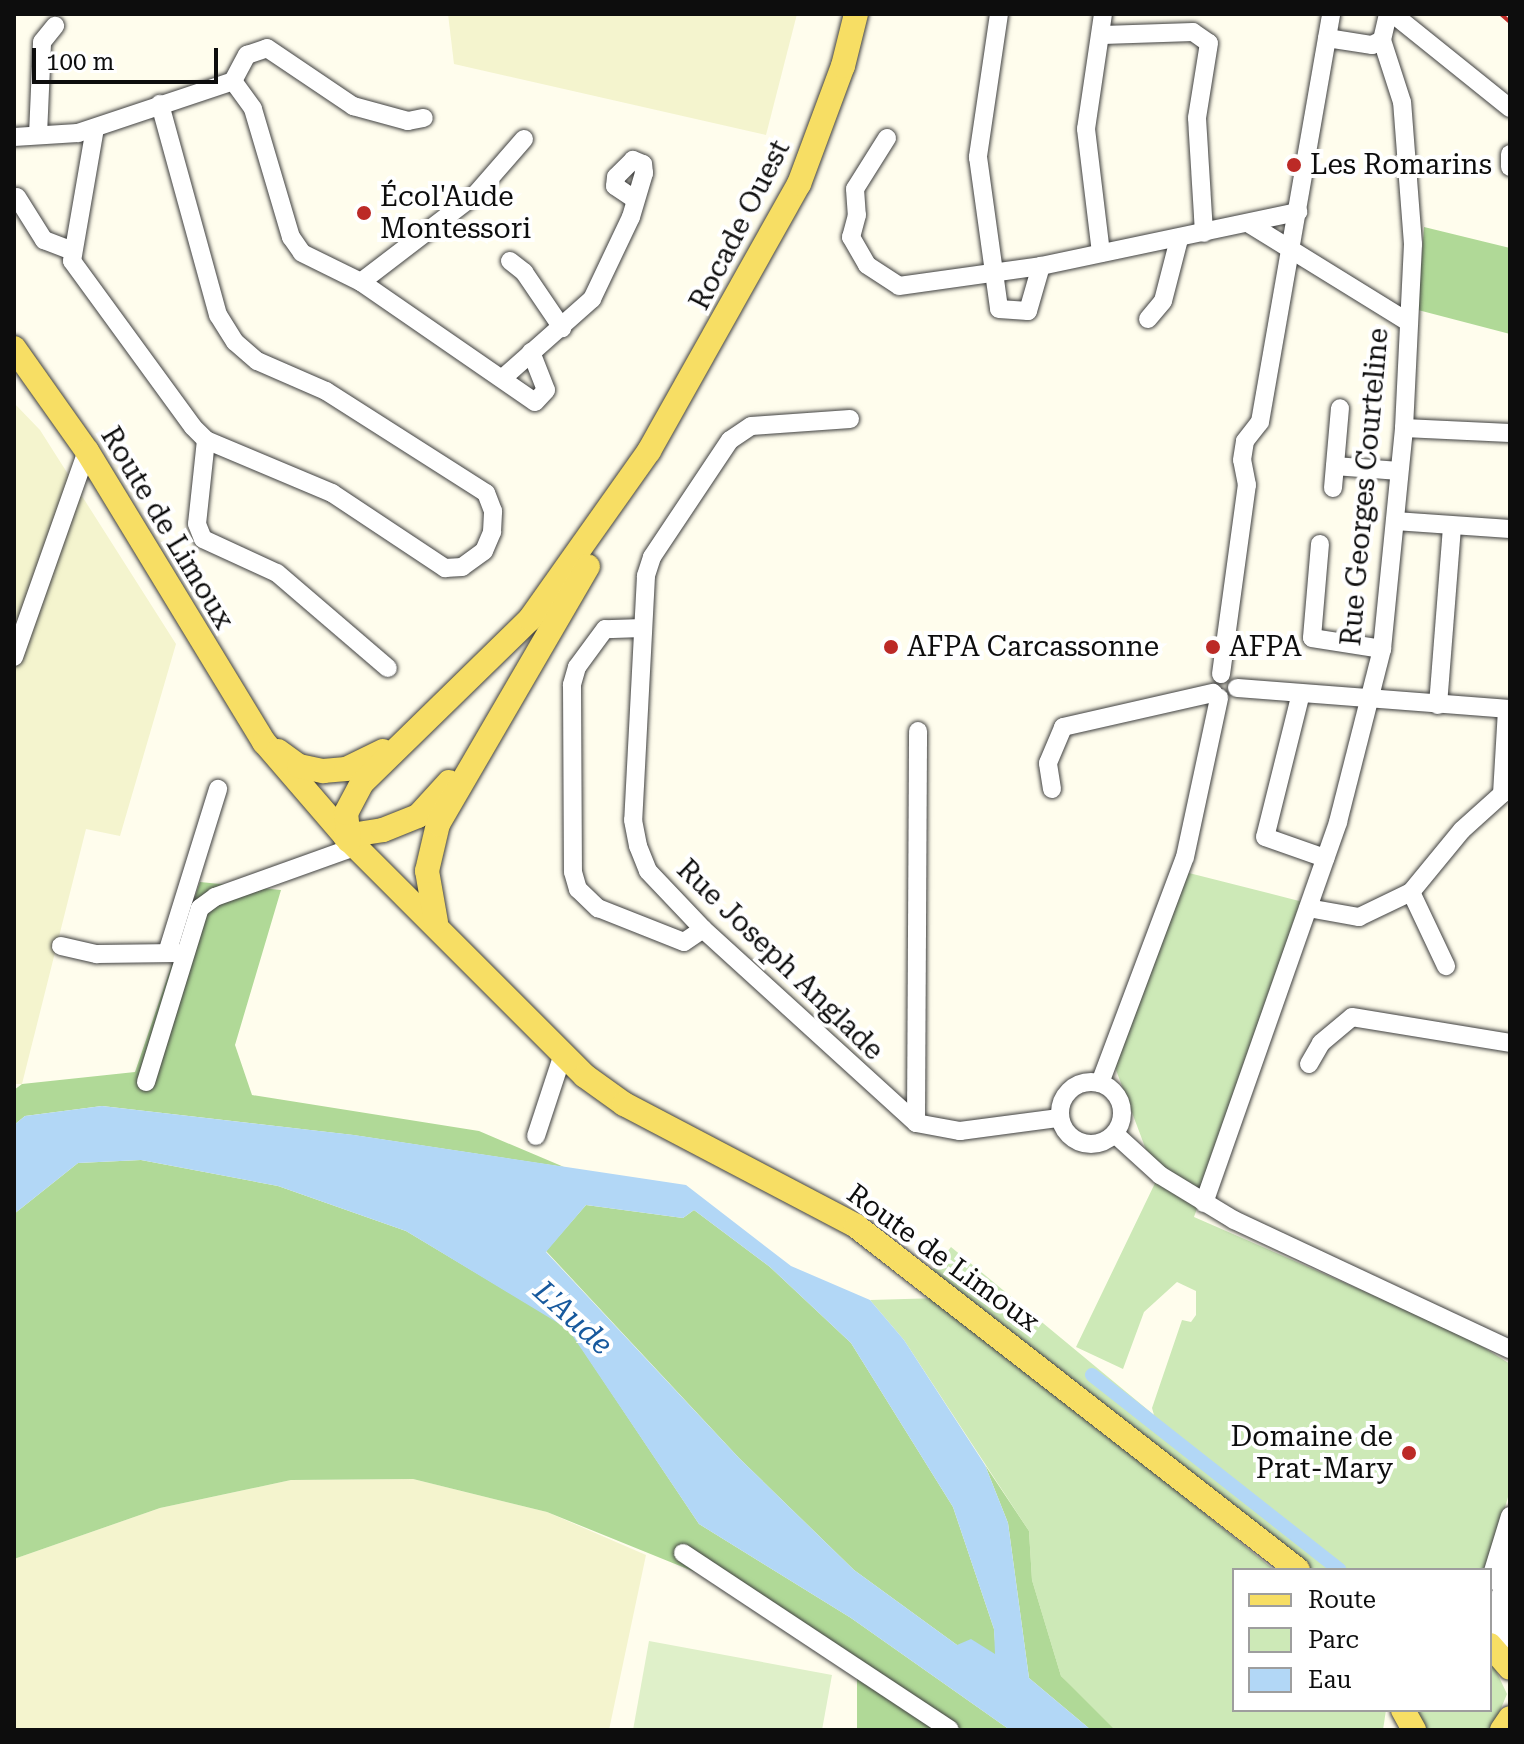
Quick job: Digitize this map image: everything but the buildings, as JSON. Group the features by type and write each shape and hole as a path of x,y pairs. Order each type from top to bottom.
{"main road":[{"name":"Rocade Ouest","path":"438,927 427,871 438,824 495,718 615,522 649,451 799,184 843,66 856,14"},
{"name":"Route de Limoux","path":"14,348 87,451 264,742"},
{"name":"Rocade Ouest","path":"344,845 352,799 408,733 530,619 649,451"},
{"path":"344,845 418,816 495,718"},
{"name":"Rocade Ouest","path":"264,742 299,766 323,771 365,763 408,733"},
{"path":"264,742 344,845 434,935 466,958"},
{"path":"344,845 438,927 466,958"},
{"name":"Route de Limoux","path":"466,958 563,1054 624,1104 807,1198 912,1265 1295,1568"},
{"path":"1502,1730 1510,1718"}],"street":[{"path":"999,14 978,157 999,309 1028,311 1041,266"},
{"path":"1101,253 1086,129 1103,35 1103,14"},
{"path":"1100,1083 1185,857 1216,696 1213,681 1221,674 1247,485 1242,460 1245,441 1260,422 1331,14"},
{"path":"1327,38 1361,46 1382,40 1390,14 1510,108"},
{"path":"38,135 42,42 55,26"},
{"path":"1103,35 1193,32 1209,43 1197,118 1204,233"},
{"name":"Rue Georges Courteline","path":"1204,1203 1325,858 1382,649 1404,428 1413,244 1410,172 1402,102 1382,40"},
{"path":"14,137 95,128 233,81 247,55 267,48 353,106 408,121 424,118"},
{"path":"233,81 253,109 291,237 316,263 361,282 504,377 535,402 546,390 531,352"},
{"path":"95,128 72,251 86,286 206,440 332,493 445,568 462,567 484,551 493,522 486,493 326,391 257,361 235,342 218,315 160,104"},
{"path":"887,138 855,189 853,249 885,281 899,286 1041,266 1298,212"},
{"path":"361,282 476,194 524,139"},
{"path":"1510,154 1510,167"},
{"path":"17,197 44,240 72,251"},
{"path":"504,377 592,299 631,217 634,199"},
{"path":"1248,223 1408,322"},
{"path":"1148,319 1163,301 1179,239"},
{"path":"510,261 524,272 562,328"},
{"path":"1333,488 1340,408"},
{"name":"Rue Joseph Anglade","path":"850,419 751,426 730,440 652,557 643,628 633,820 638,846 648,871 703,929 916,1123"},
{"path":"1404,428 1510,433"},
{"path":"206,440 197,524 203,539 277,573 388,668"},
{"path":"14,657 87,451"},
{"path":"1335,466 1399,471"},
{"path":"1395,521 1510,529"},
{"path":"1438,705 1452,527"},
{"path":"1320,544 1312,638 1382,649"},
{"path":"643,628 605,629 577,667 572,685 573,872 578,889 598,908 684,942 703,929"},
{"path":"1221,674 1232,677 1237,688"},
{"path":"1052,789 1048,763 1063,727 1216,696 1231,697 1237,688"},
{"path":"1237,688 1300,697 1508,709 1502,794 1462,830 1411,892 1359,917 1308,908"},
{"path":"1300,697 1265,837 1325,858"},
{"path":"918,731 916,1123 960,1131 1059,1118"},
{"path":"146,1082 218,789"},
{"path":"176,953 200,908 215,897 344,845"},
{"path":"1411,892 1446,966"},
{"path":"61,946 97,954 176,953"},
{"path":"1309,1064 1321,1043 1352,1017 1510,1043"},
{"path":"536,1136 563,1054"},
{"path":"1100,1083 1071,1089 1059,1118 1065,1132 1086,1145 1115,1134"},
{"path":"1100,1083 1122,1105 1115,1134"},
{"path":"1115,1134 1160,1175 1204,1203 1510,1349"},
{"path":"1492,1574 1510,1516"},
{"path":"683,1553 950,1730"},
{"path":"1500,1655 1501,1594 1510,1559"}],"green space":[{"path":"448,14 797,14 766,135 454,64"},
{"path":"1424,227 1510,248 1510,334 1418,310"},
{"path":"14,403 40,430 176,644 120,836 86,829 22,1084 14,1084"},
{"path":"1185,872 1303,902 1194,1217 1464,1335 1510,1364 1510,1490 1488,1568 1309,1568 932,1270 951,1247 1154,1415 1152,1408 1182,1320 1191,1322 1196,1315 1196,1291 1177,1282 1144,1312 1123,1369 1076,1347 1157,1179 1107,1046"},
{"path":"200,882 281,890 235,1045 252,1095 479,1131 564,1167 353,1135 102,1106 25,1116 14,1125 14,1090 22,1084 135,1072"},
{"path":"141,1160 278,1186 406,1231 568,1328 699,1524 851,1618 1010,1730 857,1730 857,1668 727,1585 547,1512 413,1479 291,1480 160,1508 14,1559 14,1214 78,1163"},
{"path":"586,1205 683,1218 694,1210 770,1267 851,1343 953,1507 994,1629 996,1655 957,1645 854,1570 739,1458 546,1251"},
{"path":"940,1298 1272,1568 1232,1568 1232,1712 1386,1712 1383,1730 1115,1730 1100,1718 1061,1676 1032,1580 1029,1531 904,1340 870,1300"},
{"path":"985,1465 1029,1531 1032,1580 1061,1676 1115,1730 1091,1730 1029,1678 1008,1523"},
{"path":"413,1479 547,1512 646,1555 609,1730 14,1730 14,1559 160,1508 291,1480"},
{"path":"649,1641 832,1675 822,1730 633,1730"},
{"path":"1492,1662 1507,1694 1492,1730 1422,1730 1411,1712 1492,1712"}],"water":[{"name":"L'Aude","path":"102,1106 354,1135 686,1185 791,1266 870,1300 904,1340 985,1465 1008,1523 1029,1678 1091,1730 1010,1730 851,1618 699,1524 568,1329 406,1231 278,1186 141,1160 78,1163 14,1214 14,1125 25,1116","holes":["586,1205 683,1218 694,1210 770,1267 851,1343 953,1507 994,1629 995,1654 971,1639 957,1645 854,1570 739,1458 546,1252"]}],"waterway":[{"path":"1092,1375 1337,1568"}],"railway":[{"path":"1501,14 1510,22"}],"place":[{"name":"Les Romarins","path":"1294,165"},
{"name":"Écol'Aude Montessori","path":"364,213"},
{"name":"AFPA Carcassonne","path":"891,647"},
{"name":"AFPA","path":"1213,647"},
{"name":"Domaine de Prat-Mary","path":"1409,1453"}]}
